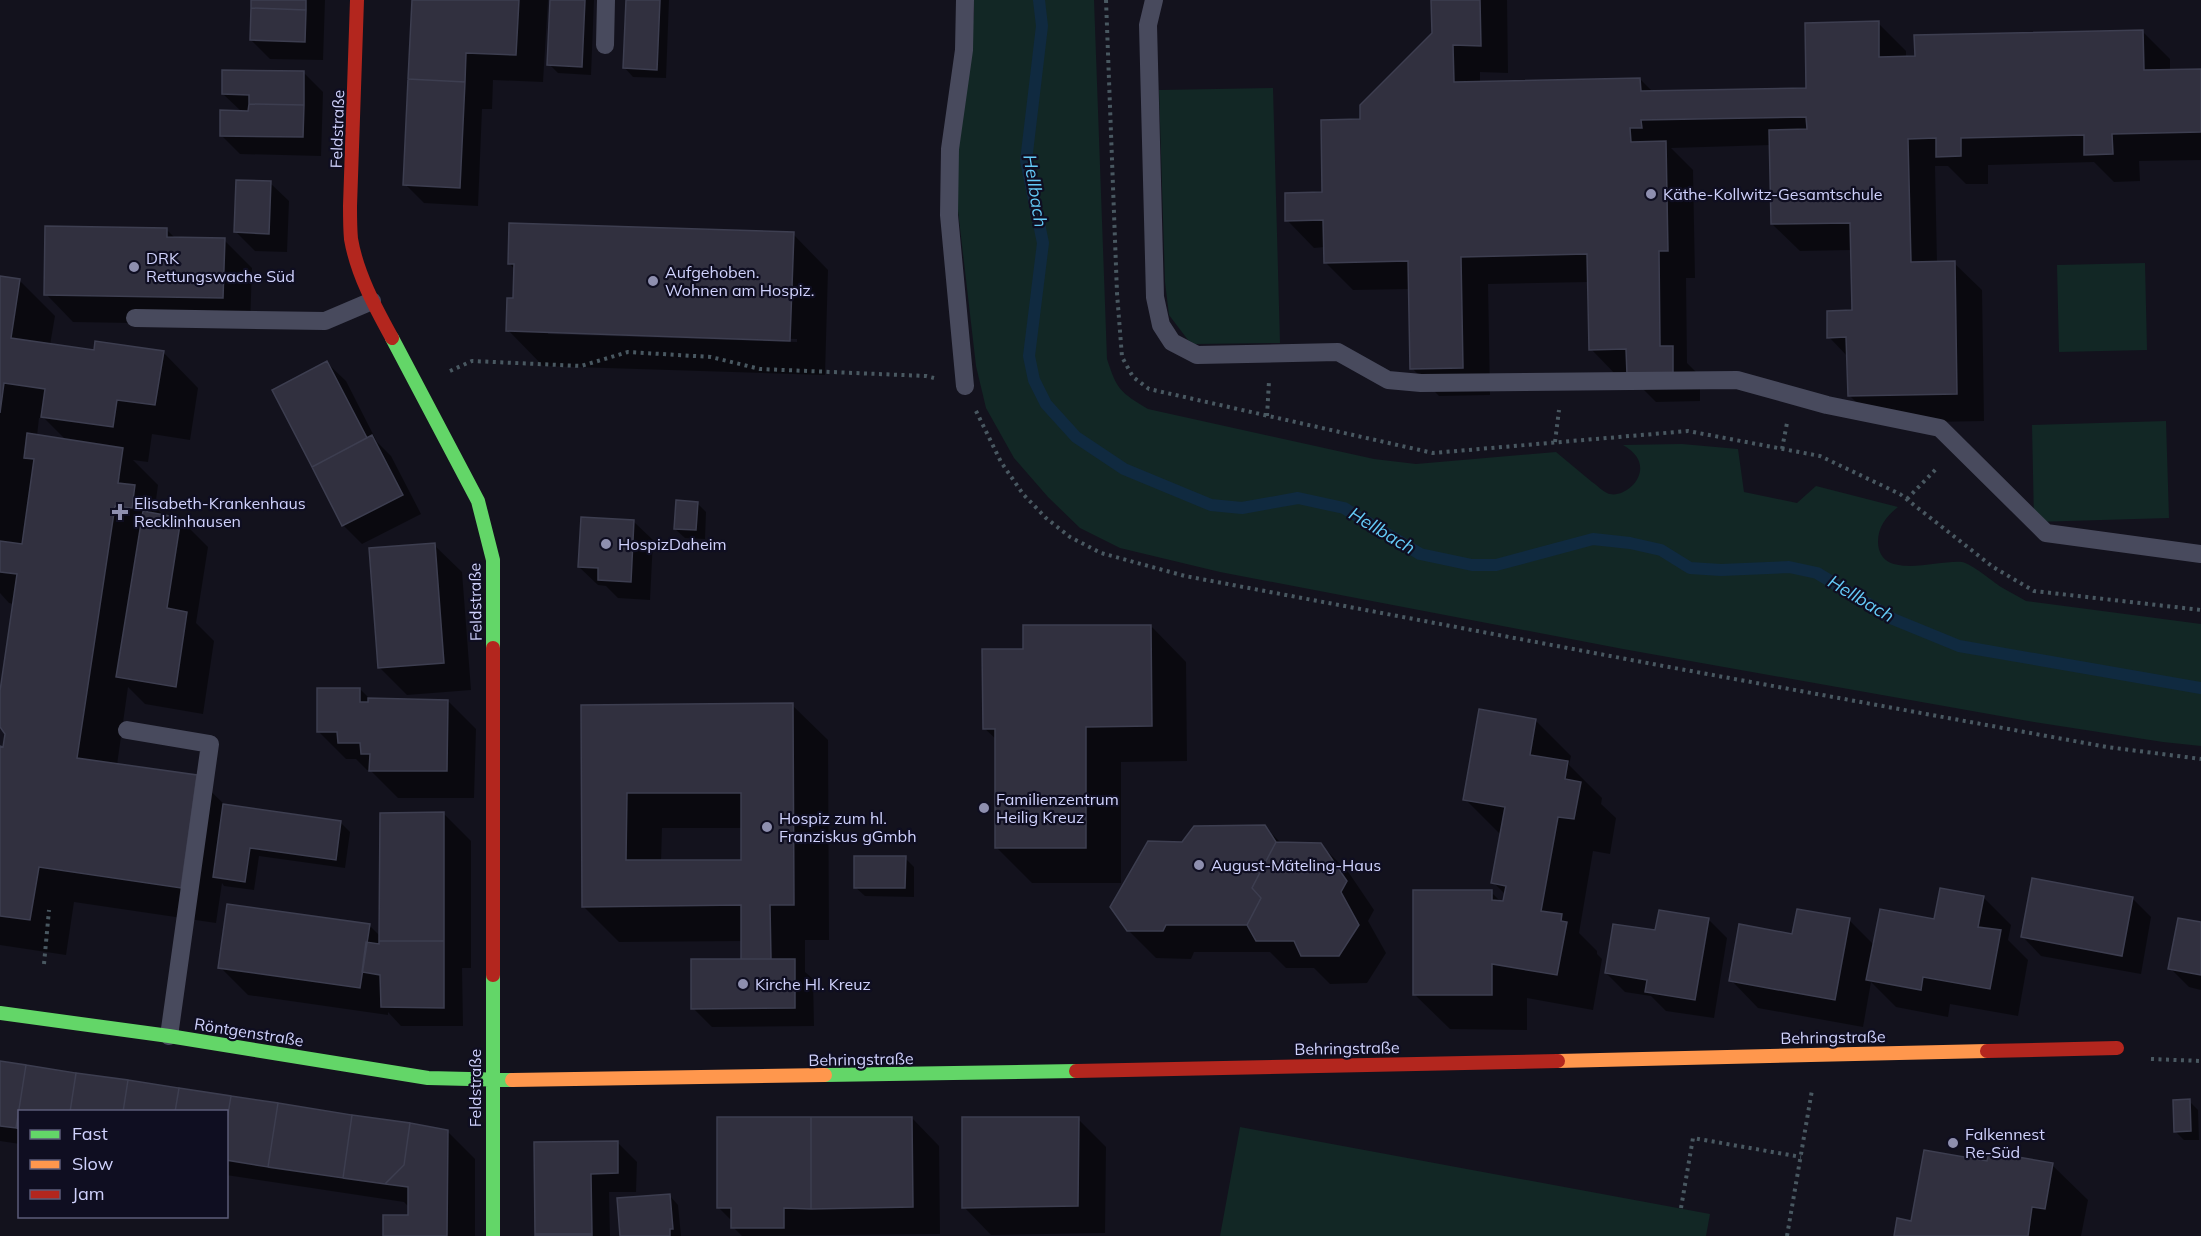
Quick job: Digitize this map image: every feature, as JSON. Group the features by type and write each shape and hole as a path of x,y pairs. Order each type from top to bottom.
{"street":[{"name":"Feldstraße","path":"357,0 350,206 351,237 356,261 372,301 478,501 493,560 493,1236"},
{"name":"Röntgenstraße","path":"0,1013 169,1036 428,1078 492,1079"},
{"name":"Behringstraße","path":"492,1079 931,1075 2117,1048"}],"lane":[{"path":"605,45 606,0"},
{"path":"965,0 964,50 950,149 949,215 965,386"},
{"path":"1154,0 1148,25 1139,208 1161,325 1172,342 1197,355 1269,358 1338,352 1388,380 1421,383 1562,388 1737,380 1792,403 1827,405 1940,428 1953,451 2046,533 2201,554"},
{"path":"135,318 325,321 372,301"},
{"path":"128,730 210,744 169,1036"}],"path":[{"path":"1113,209 1139,208"},
{"path":"417,386 472,361 581,366 628,352 711,357 760,369 926,376 965,386 1001,462 1023,494 1046,519 1070,537 1101,553 1185,576 1634,661 2107,747 2201,759"},
{"path":"1266,416 1269,388"},
{"path":"1555,442 1557,428"},
{"path":"1782,449 1784,439"},
{"path":"1907,499 1932,473"},
{"path":"44,964 49,910"},
{"path":"2117,1048 2156,1060 2201,1061"},
{"path":"1787,1236 1819,1054"},
{"path":"1681,1208 1693,1138 1801,1157"}],"green space":[{"path":"974,0 1094,0 1107,359 1117,384 1125,394 1148,409 1374,459 1416,464 1556,452 1603,491 1614,494 1630,488 1640,472 1639,463 1634,454 1623,445 1682,444 1738,449 1744,492 1797,503 1816,486 1898,507 1884,522 1878,536 1881,554 1888,562 1912,566 1962,562 2026,601 2201,624 2201,746 2034,722 1623,649 1220,572 1120,548 1080,528 1048,497 1014,458 986,408 976,366 954,176"},
{"path":"1273,88 1280,343 1195,344 1188,340 1169,315 1165,282 1159,90"},
{"path":"2145,263 2147,350 2059,352 2057,265"},
{"path":"2166,421 2169,518 2034,522 2032,425"},
{"path":"1240,1127 1710,1214 1706,1236 1220,1236"}],"building":[{"path":"251,0 306,0 306,10 251,8"},
{"path":"412,0 519,0 516,55 466,53 465,82 408,79"},
{"path":"550,0 585,0 582,67 547,65"},
{"path":"626,0 660,0 657,70 623,68"},
{"path":"1431,0 1480,0 1481,46 1453,45 1454,82 1640,78 1641,91 1806,88 1805,23 1879,21 1879,57 1915,56 1914,35 2143,30 2144,70 2201,69 2201,132 2112,134 2113,154 2084,155 2084,135 1961,138 1961,156 1936,157 1936,138 1908,139 1911,262 1955,261 1957,394 1848,396 1846,337 1827,338 1827,311 1852,310 1850,223 1771,224 1769,130 1807,129 1806,117 1641,120 1642,128 1630,128 1631,142 1666,141 1668,251 1659,251 1660,346 1673,346 1673,374 1627,375 1626,349 1589,350 1587,254 1461,257 1463,368 1410,369 1408,261 1324,263 1323,220 1285,221 1285,193 1322,192 1321,120 1360,119 1360,105 1432,33"},
{"path":"251,8 306,10 305,42 250,40"},
{"path":"222,70 304,71 304,105 249,104 249,95 222,94"},
{"path":"408,79 465,82 460,188 403,185"},
{"path":"249,104 304,105 303,137 220,136 220,110 248,111"},
{"path":"236,180 271,181 269,234 234,232"},
{"name":"Aufgehoben. Wohnen am Hospiz.","path":"509,223 794,232 790,341 506,331 507,298 513,298 514,264 508,264"},
{"name":"DRK Rettungswache Süd","path":"45,226 167,228 167,237 225,238 223,298 44,295"},
{"path":"0,276 20,279 11,338 94,350 95,341 164,351 155,405 117,400 113,427 41,417 45,389 4,383 0,413"},
{"path":"327,361 367,438 312,467 272,390"},
{"path":"27,433 123,448 118,483 135,485 132,508 115,506 77,758 197,775 181,888 39,867 30,920 0,916 0,746 3,747 5,734 0,727 0,691 17,574 0,572 0,541 22,544 34,459 24,458"},
{"path":"372,435 403,495 342,526 312,467"},
{"path":"676,500 698,502 696,530 674,529"},
{"path":"143,511 181,518 167,608 187,612 176,687 116,677"},
{"name":"HospizDaheim","path":"581,517 634,520 631,582 598,580 598,568 578,567"},
{"path":"435,543 444,663 378,668 369,548"},
{"path":"1023,625 1151,625 1152,726 1086,727 1086,848 995,848 995,729 983,729 982,649 1023,649"},
{"path":"317,688 360,688 360,702 368,702 368,698 448,700 447,771 369,771 370,754 361,754 360,743 338,743 337,732 317,732"},
{"name":"Hospiz zum hl. Franziskus gGmbh","path":"793,703 794,905 770,905 771,959 741,959 741,905 582,907 581,705","holes":["627,793 741,793 741,860 626,860"]},
{"path":"1479,709 1536,719 1530,755 1568,761 1565,779 1581,782 1574,819 1558,817 1541,911 1562,914 1561,921 1567,922 1557,975 1492,964 1492,995 1413,995 1413,890 1492,890 1492,900 1503,901 1506,886 1491,883 1505,807 1463,800"},
{"path":"223,804 341,821 336,860 250,848 245,882 213,877"},
{"path":"444,812 444,941 379,941 380,813"},
{"name":"August-Mäteling-Haus","path":"1265,825 1276,842 1252,888 1261,898 1247,925 1166,925 1163,931 1127,931 1110,907 1148,841 1182,842 1194,826"},
{"name":"August-Mäteling-Haus","path":"1276,842 1321,843 1347,881 1341,892 1359,925 1339,956 1301,956 1294,941 1256,941 1247,925 1261,898 1252,888"},
{"path":"854,856 906,856 905,888 854,888"},
{"path":"2032,878 2133,897 2122,956 2021,937"},
{"path":"1940,888 1984,896 1978,927 2001,930 1990,989 1923,977 1921,990 1866,980 1880,909 1934,919"},
{"path":"227,904 370,924 360,988 218,968"},
{"path":"1797,909 1850,918 1835,1000 1729,981 1739,924 1792,934"},
{"path":"1659,910 1709,918 1695,1000 1645,992 1647,980 1605,973 1613,924 1655,930"},
{"path":"2178,918 2201,922 2201,975 2168,969"},
{"path":"379,941 444,941 444,1008 381,1007 380,975 362,972 366,942 379,944"},
{"name":"Kirche Hl. Kreuz","path":"691,959 795,959 795,1008 691,1009"},
{"path":"0,1061 26,1065 16,1128 0,1126"},
{"path":"26,1065 76,1073 70,1110 19,1110"},
{"path":"76,1073 128,1080 123,1110 70,1110"},
{"path":"128,1080 179,1088 175,1110 123,1110"},
{"path":"179,1088 231,1096 228,1114 228,1110 175,1110"},
{"path":"231,1096 278,1103 268,1167 228,1160 228,1114"},
{"path":"2190,1099 2191,1131 2174,1132 2173,1100"},
{"path":"278,1103 352,1115 343,1178 268,1167"},
{"path":"352,1115 410,1123 404,1165 385,1184 343,1178"},
{"path":"717,1117 811,1117 811,1209 784,1208 784,1228 731,1228 731,1208 717,1208"},
{"path":"811,1117 912,1117 913,1207 811,1209"},
{"path":"962,1117 1079,1117 1078,1206 962,1208"},
{"path":"410,1123 448,1130 447,1236 383,1236 383,1215 408,1215 408,1187 385,1184 404,1165"},
{"path":"618,1141 618,1173 591,1174 592,1234 535,1234 534,1142"},
{"path":"1924,1150 1987,1161 1989,1152 2053,1163 2045,1209 2032,1207 2028,1236 1894,1236 1897,1218 1911,1221"},
{"path":"670,1194 673,1229 670,1229 670,1236 620,1236 617,1198"},
{"path":"535,1234 592,1234 592,1236 535,1236"}],"waterway":[{"name":"Hellbach","path":"1039,0 1042,26 1026,161 1043,243 1029,356 1034,380 1046,404 1076,437 1124,469 1211,505 1242,508 1298,498 1344,508 1420,554 1472,565 1496,565 1593,539 1630,543 1661,550 1690,568 1721,570 1789,567 1817,573 1893,619 1959,646 2201,688"}],"traffic: fast":[{"path":"392,338 478,501 493,560 493,648"},
{"path":"493,975 493,1236"},
{"path":"0,1013 169,1036 428,1078 512,1080"},
{"path":"825,1075 1076,1071"}],"traffic: slow":[{"path":"1558,1061 1987,1051"},
{"path":"512,1080 825,1075"}],"traffic: jam":[{"path":"357,0 350,206 351,239 362,278 392,338"},
{"path":"493,648 493,975"},
{"path":"1987,1051 2117,1048"},
{"path":"1076,1071 1558,1061"}],"place":[{"name":"Käthe-Kollwitz-Gesamtschule","path":"1651,194"},
{"name":"DRK Rettungswache Süd","path":"134,267"},
{"name":"Aufgehoben. Wohnen am Hospiz.","path":"653,281"},
{"name":"Elisabeth-Krankenhaus Recklinhausen","path":"120,512"},
{"name":"HospizDaheim","path":"606,544"},
{"name":"Familienzentrum Heilig Kreuz","path":"984,808"},
{"name":"Hospiz zum hl. Franziskus gGmbh","path":"767,827"},
{"name":"August-Mäteling-Haus","path":"1199,865"},
{"name":"Kirche Hl. Kreuz","path":"743,984"},
{"name":"Falkennest Re-Süd","path":"1953,1143"}]}
